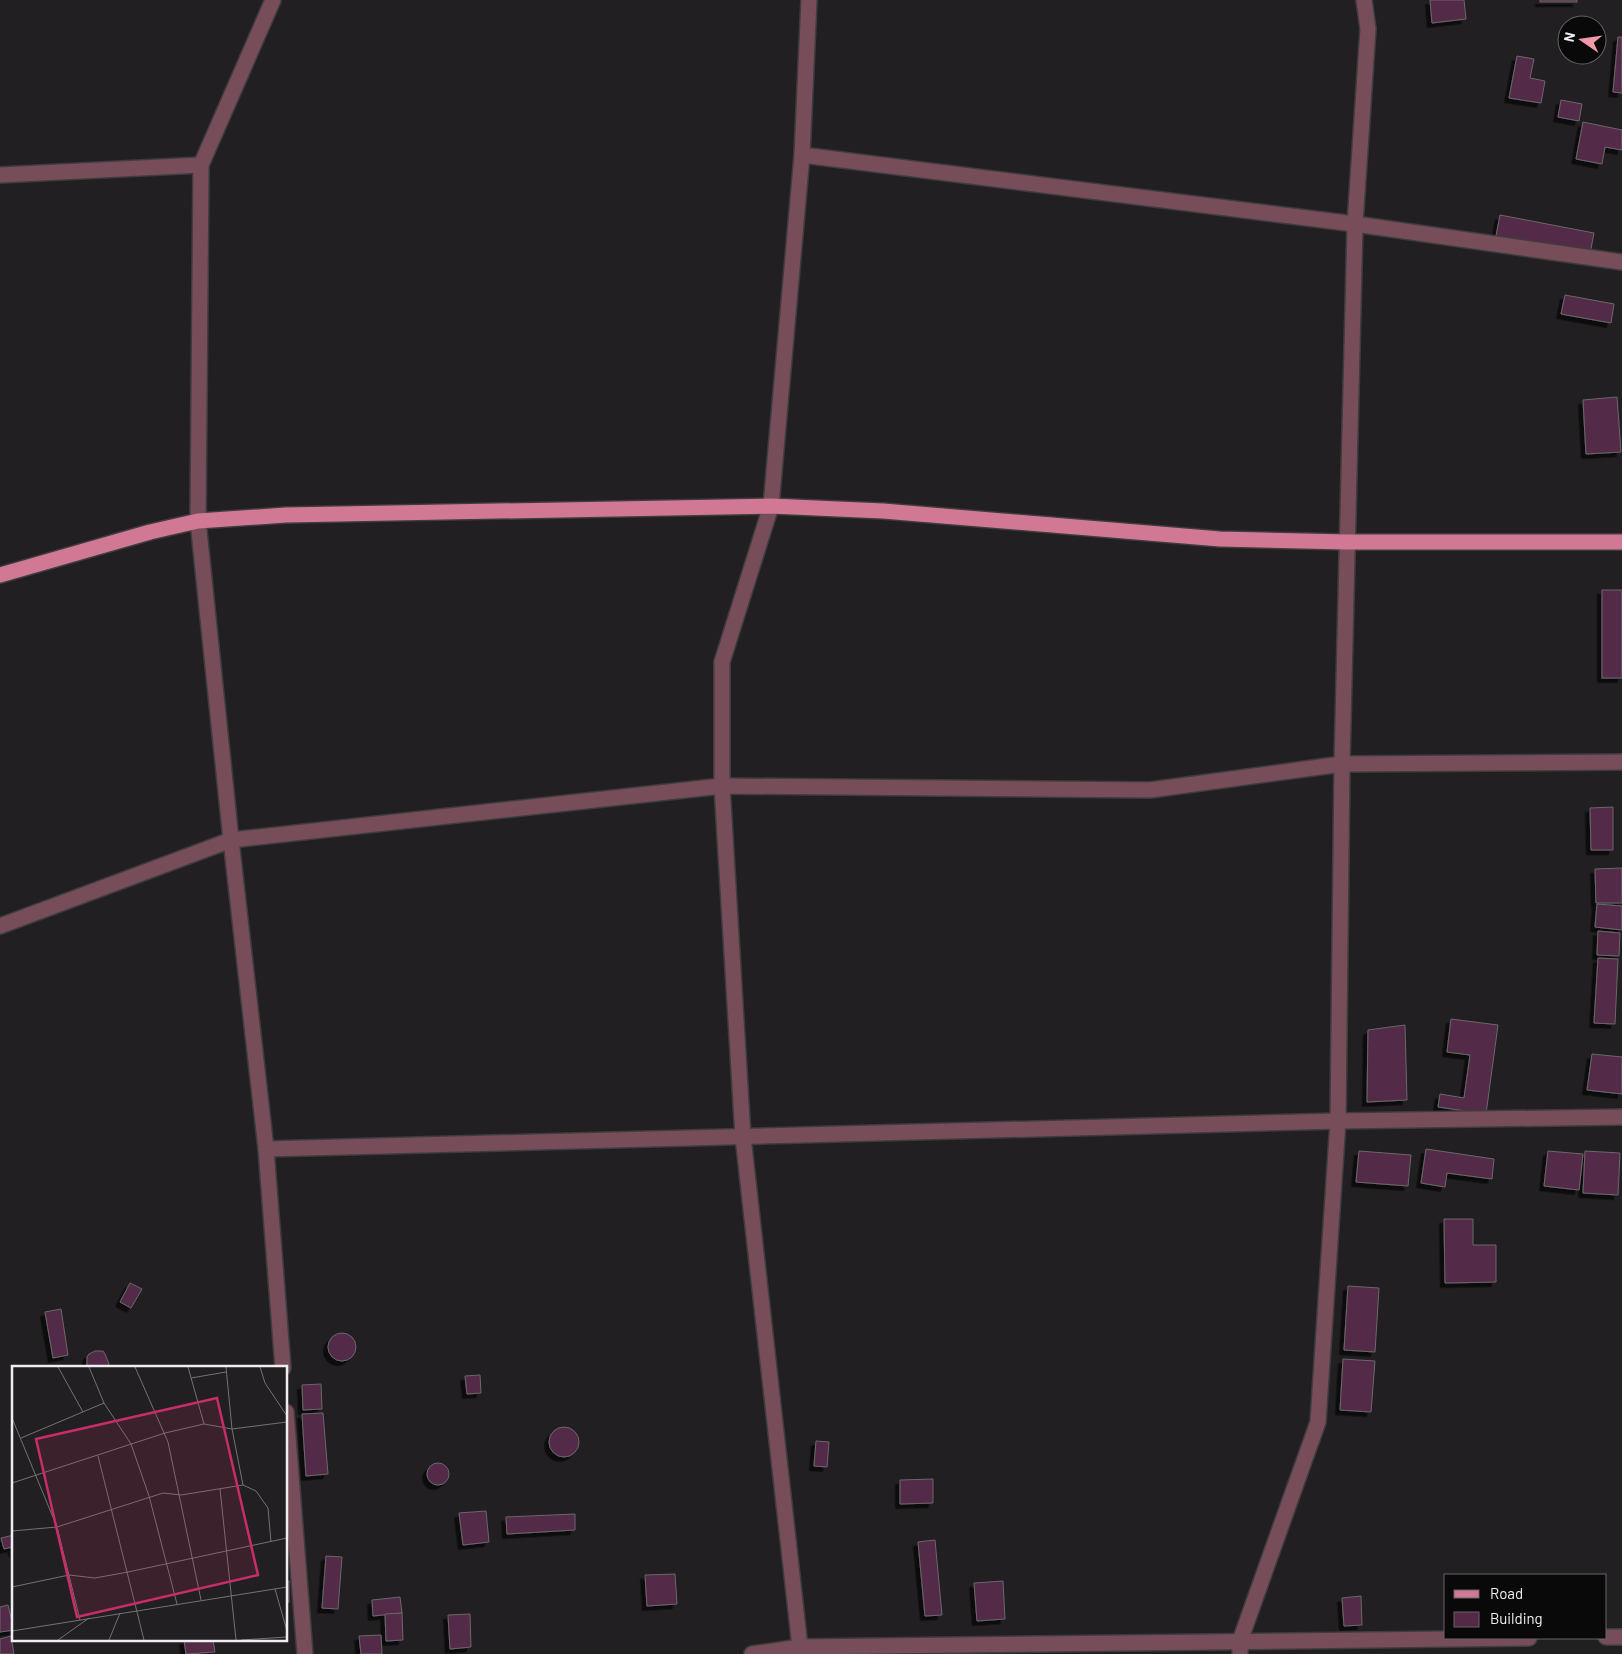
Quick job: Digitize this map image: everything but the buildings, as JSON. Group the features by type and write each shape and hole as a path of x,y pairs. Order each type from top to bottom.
{"main road":[{"path":"0,575 150,532 198,521 286,515 771,506 883,510 1220,539 1347,542 1622,542"}],"street":[{"path":"272,0 201,165 198,521 231,840 266,1149 283,1366"},
{"path":"800,1650 743,1137 722,786 722,662 771,506 802,156 809,0"},
{"path":"1240,1648 1318,1422 1338,1121 1342,764 1347,542 1356,224 1368,29 1364,0"},
{"path":"802,156 1356,224 1622,262"},
{"path":"0,175 201,165"},
{"path":"0,926 231,840 722,786 1150,790 1342,764 1622,762"},
{"path":"266,1149 1338,1121 1622,1117"},
{"path":"288,1437 305,1654"},
{"path":"1607,1637 1622,1637"},
{"path":"752,1654 800,1650 1240,1648 1500,1639"}]}
